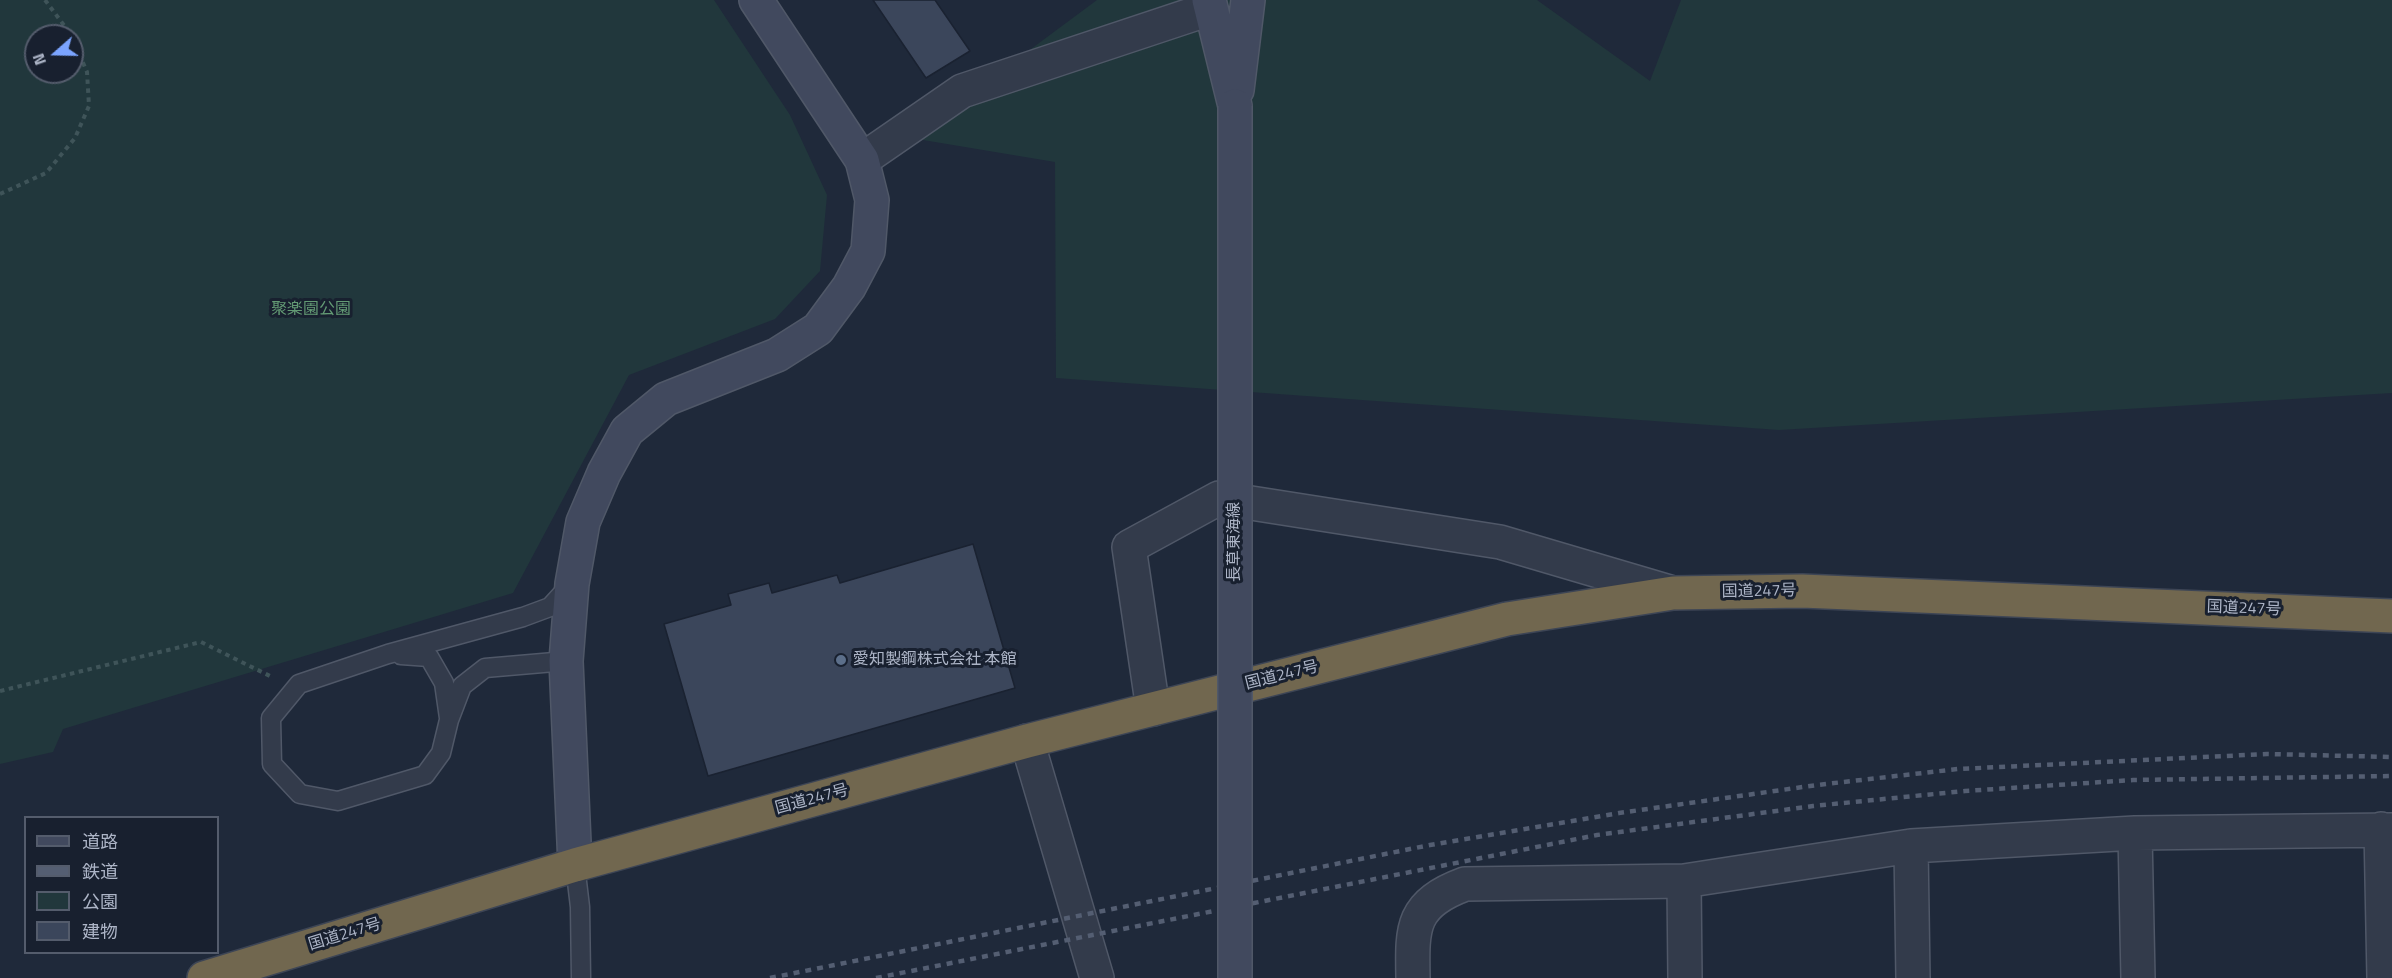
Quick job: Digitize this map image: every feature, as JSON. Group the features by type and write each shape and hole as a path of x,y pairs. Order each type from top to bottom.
{"highway":[{"name":"国道247号","path":"204,978 575,865 1027,741 1507,619 1673,593 1802,591 2392,616"}],"main road":[{"path":"575,865 566,661 572,584 583,522 604,473 627,431 666,399 777,355 818,329 849,287 868,251 872,200 862,160 756,0"},
{"name":"長草東海線","path":"1235,978 1235,106 1248,0"},
{"name":"長草東海線","path":"1209,4 1235,106"}],"street":[{"path":"862,160 962,91 1209,4"},
{"path":"1153,709 1129,547 1219,498 1500,542 1673,593"},
{"path":"1027,741 1096,978"},
{"path":"1413,978 1412,932 1427,906 1444,892 1465,884 1684,881 1911,846 2135,833 2387,829 2384,978"},
{"path":"2135,833 2138,978"},
{"path":"1911,846 1913,978"},
{"path":"1684,881 1685,978"}],"lane":[{"path":"566,661 485,668 462,686 449,720 441,753 425,775 338,801 300,794 272,764 272,718 299,684 388,654 550,607 572,584"},
{"path":"388,654 429,657 444,683 449,720"},
{"path":"575,865 580,907 581,978"}],"path":[{"path":"45,0 63,24"},
{"path":"0,194 46,173 75,138 89,106 87,72 84,65"},
{"path":"0,691 201,642 267,675 299,684"}],"green space":[{"name":"聚楽園公園","path":"0,0 714,0 790,115 827,195 820,271 775,319 629,375 513,593 63,729 53,752 0,764"},
{"path":"1097,0 1537,0 1650,81 1681,0 2392,0 2392,393 1779,430 1056,378 1055,162 911,138"}],"building":[{"path":"873,0 935,0 970,51 926,78"},
{"name":"愛知製鋼株式会社 本館","path":"973,544 1015,688 708,776 664,624 731,605 728,594 769,583 772,593 837,575 840,583"}],"railway":[{"path":"770,978 1430,845 1619,813 1817,785 1958,769 2267,754 2392,757"},
{"path":"876,978 1597,835 1813,806 1965,791 2133,780 2392,776"}],"place":[{"name":"愛知製鋼株式会社 本館","path":"841,660"}]}
